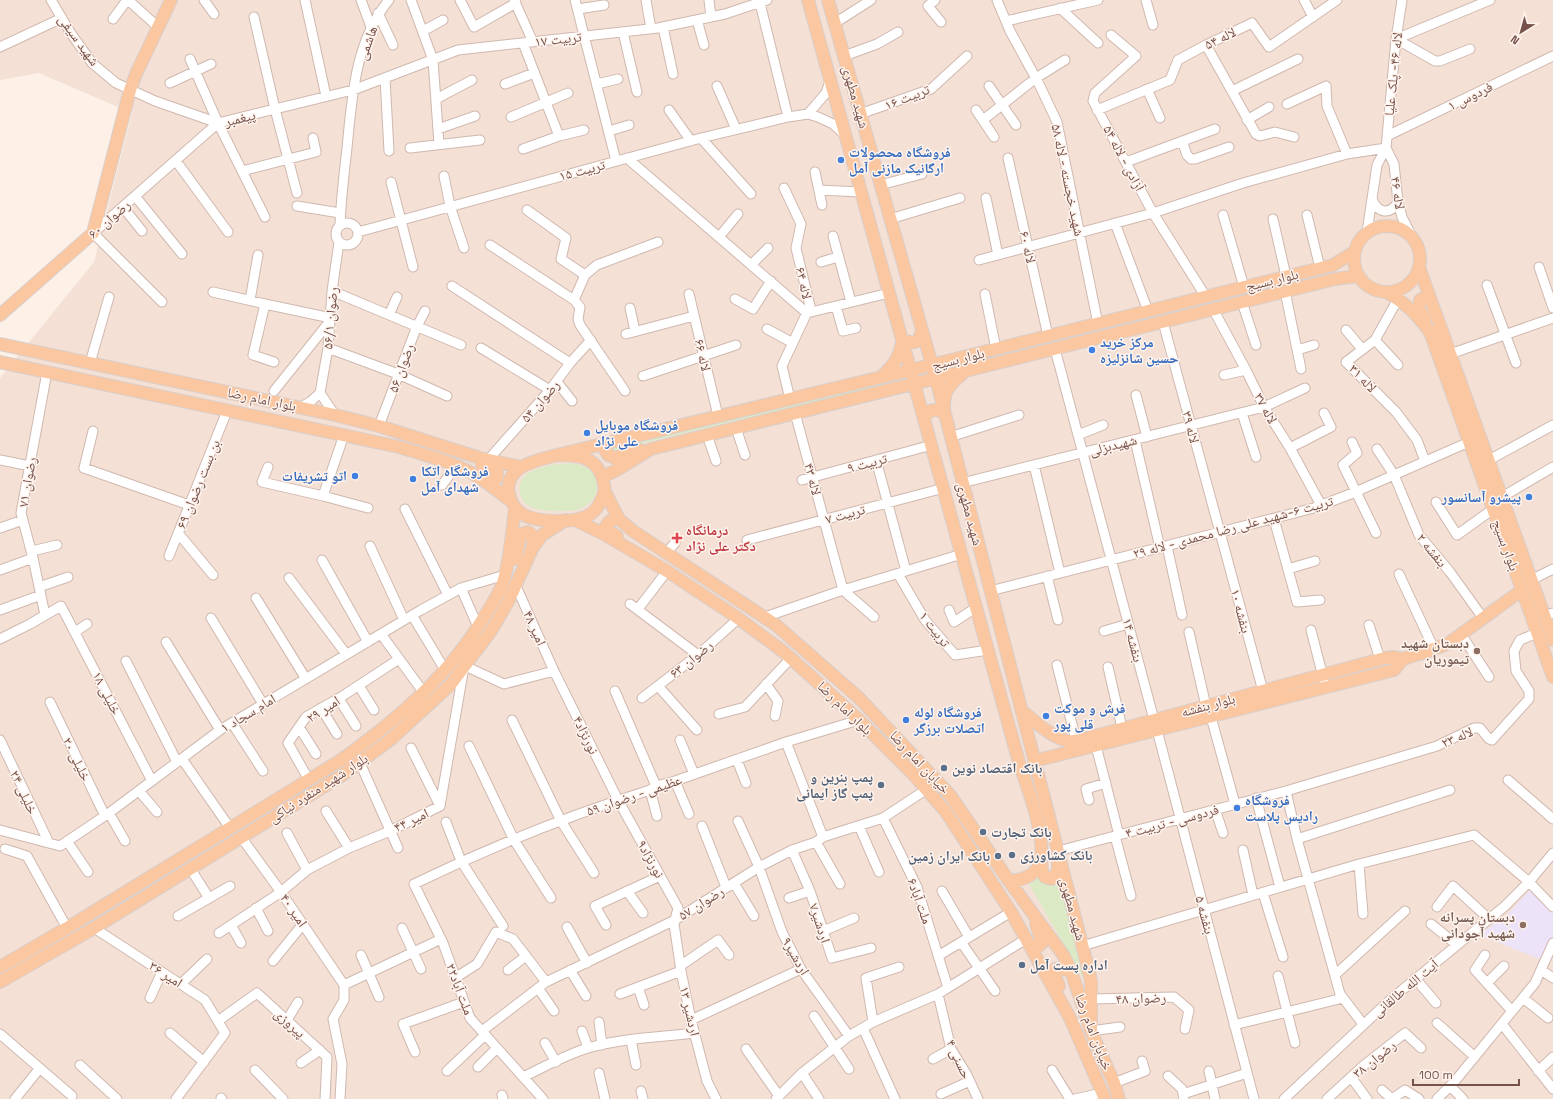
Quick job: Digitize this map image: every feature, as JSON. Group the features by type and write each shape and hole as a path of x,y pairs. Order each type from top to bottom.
{"main road":[{"path":"93,233 130,90 171,0"},
{"name":"شهید مطهری","path":"808,0 976,608 1038,824 1042,848 1041,861"},
{"name":"شهید مطهری","path":"828,0 936,379 1091,980 1092,999 1090,1031"},
{"path":"1391,227 1405,231 1412,237 1418,246 1420,257 1419,267 1415,277 1408,285 1393,296 1371,288 1358,276 1354,265 1354,252 1361,238 1368,232 1376,228 1391,227"},
{"name":"رضوان ۶۰","path":"0,315 93,233"},
{"name":"بلوار بسیج","path":"557,454 881,378 1320,268 1333,264 1354,252"},
{"path":"1333,264 1336,266 1337,270 1335,279"},
{"name":"بلوار بسیج","path":"1419,267 1531,580 1549,614 1553,640"},
{"name":"بلوار بسیج","path":"602,477 615,471 650,449 965,372 1285,291 1335,279 1358,276"},
{"name":"بلوار بسیج","path":"1393,296 1418,316 1430,332 1553,677"},
{"path":"1430,299 1424,298 1420,300 1419,308 1430,332"},
{"path":"881,378 895,363 899,356 903,340 911,343 916,342 920,338 922,331"},
{"path":"922,331 930,346 937,353 952,358 962,358 958,365 961,370 965,372 953,382 946,391 943,401 944,412 932,409 924,418"},
{"name":"بلوار امام رضا","path":"0,344 301,407 379,426 488,460 521,467"},
{"name":"بلوار امام رضا","path":"0,362 399,447 468,471 485,481 513,504"},
{"path":"881,378 888,379 890,381 890,388 887,391"},
{"path":"887,391 902,391 908,394 920,406 924,418"},
{"path":"614,441 607,444 605,447 608,455 615,458 635,450 650,449"},
{"path":"457,451 478,464 494,469 497,472 497,478 493,482 485,481"},
{"path":"557,454 574,455 585,458 594,463 600,471 605,492 598,506 592,514 570,520 537,520 521,514 513,504 508,490 509,480 514,472 521,467 535,460 557,454"},
{"name":"خیابان امام رضا","path":"605,492 619,518 633,531 765,617 808,652 859,698 927,768 950,795 1009,881 1064,956 1071,971 1090,1031 1114,1083 1119,1099"},
{"name":"بلوار شهید منفرد نیاکی","path":"0,967 67,928 341,760 368,742 424,693 458,655 478,627 499,591 505,575 513,504"},
{"path":"619,518 608,522 606,526 607,530 645,552 667,571"},
{"name":"بلوار امام رضا","path":"570,520 602,534 667,571 739,618 790,658 859,720 927,789 946,812 1011,912 1070,1018 1103,1096"},
{"name":"بلوار شهید منفرد نیاکی","path":"0,982 94,928 241,837 360,763 390,740 450,685 491,632 516,586 532,549 542,535 570,520"},
{"path":"505,575 515,560 521,534 528,532 531,534 534,539 532,549"},
{"name":"بلوار بنفشه","path":"1208,711 1263,691 1322,674 1380,659 1394,657 1403,659 1434,650 1449,643 1522,590"},
{"name":"بلوار بنفشه","path":"1034,761 1096,746 1155,725 1208,711 1326,688 1394,670 1403,659"},
{"path":"1001,696 1016,692"},
{"name":"بلوار بنفشه","path":"1021,710 1050,733 1069,742 1122,728 1155,725"},
{"path":"1041,861 1042,872 1045,877 1052,879 1058,871 1058,853"},
{"path":"1009,881 1022,879 1030,875 1037,869 1041,861"},
{"path":"1027,940 1036,948 1042,943 1028,905"},
{"path":"67,928 73,940"},
{"path":"1070,1018 1054,972 1055,969 1059,968 1071,971"}],"street":[{"name":"شهید سیفی","path":"52,0 92,64 116,83 130,90"},
{"path":"113,19 128,0 158,27"},
{"path":"204,0 214,14"},
{"path":"305,0 326,96"},
{"path":"361,0 371,27"},
{"name":"هاشمی","path":"353,90 367,35 378,13 389,0"},
{"path":"411,0 433,60 440,144"},
{"path":"460,0 474,27 515,2 533,42"},
{"path":"575,0 616,161"},
{"path":"646,0 651,28"},
{"path":"709,0 711,17"},
{"path":"835,23 871,0"},
{"path":"935,0 928,6 941,22"},
{"name":"شهید خجسته - لاله ۵۸","path":"998,0 1006,21 1057,122 1098,324"},
{"path":"1006,21 1098,0"},
{"path":"1146,0 1153,25"},
{"path":"1304,0 1313,17"},
{"name":"لاله ۵۴","path":"1097,110 1170,80 1178,60 1252,23 1269,47 1337,0"},
{"name":"لاله ۴۶- پلک علیا","path":"1386,148 1396,38 1402,0"},
{"path":"1396,38 1490,0"},
{"path":"764,1 788,117"},
{"name":"تربیت ۱۷","path":"353,90 458,50 663,27 726,14 764,1"},
{"path":"578,9 604,5"},
{"path":"1060,8 1098,43"},
{"path":"378,13 393,45"},
{"path":"254,17 275,109 297,193"},
{"path":"0,47 62,18"},
{"path":"423,31 444,20"},
{"path":"697,20 704,45"},
{"path":"663,27 672,74"},
{"path":"623,32 637,92"},
{"path":"844,56 877,44 898,32"},
{"name":"آزادی - لاله ۵۴","path":"1111,36 1136,56 1095,93 1093,100 1153,213 1206,296"},
{"path":"1396,38 1435,61 1440,61 1470,48"},
{"path":"523,43 559,136"},
{"path":"1206,45 1247,120 1258,136 1275,132 1294,137"},
{"name":"تربیت ۱۶","path":"860,114 931,89 966,56"},
{"name":"فردوس ۱","path":"1387,136 1553,56"},
{"path":"1232,91 1298,58"},
{"path":"190,59 218,124 265,217"},
{"path":"983,120 1036,78 1065,60"},
{"path":"170,82 211,64"},
{"path":"506,84 534,73"},
{"path":"385,78 389,151"},
{"path":"597,84 618,79"},
{"path":"436,99 472,80"},
{"path":"808,114 826,93 831,80"},
{"path":"717,86 736,129"},
{"path":"989,86 1016,126"},
{"path":"1287,104 1326,86 1327,106 1347,154"},
{"path":"1147,89 1160,118"},
{"name":"پیغمبر","path":"130,90 161,104 218,124 353,90"},
{"path":"340,225 353,90"},
{"path":"512,117 568,93"},
{"path":"1247,120 1269,107"},
{"path":"669,110 691,141"},
{"path":"976,110 994,137"},
{"name":"تربیت ۱۵","path":"358,232 701,138 788,117 808,114 833,124 846,136"},
{"path":"438,129 475,116"},
{"name":"رضوان ۶۰","path":"93,233 218,124"},
{"path":"608,131 629,125"},
{"path":"1126,162 1215,129"},
{"path":"523,149 559,136 584,130"},
{"path":"242,171 316,152 313,138"},
{"path":"701,138 751,194"},
{"path":"410,148 480,140"},
{"path":"1182,141 1187,155 1191,159 1195,159 1229,147"},
{"path":"979,260 1153,213 1244,183 1347,154 1386,148"},
{"path":"1368,232 1377,165 1386,148"},
{"name":"لاله ۴۶","path":"1386,148 1394,164 1398,202 1402,217 1412,237"},
{"path":"627,158 807,313 890,293"},
{"name":"لاله ۶۰","path":"1008,158 1048,336"},
{"path":"176,161 228,232"},
{"path":"815,172 822,205"},
{"path":"880,185 922,174"},
{"path":"444,176 450,206 464,248"},
{"path":"391,182 412,267"},
{"name":"لاله ۶۴","path":"784,188 801,224 796,248 810,306 782,366 790,399"},
{"path":"819,190 862,192"},
{"path":"135,196 182,254"},
{"path":"890,219 960,198"},
{"path":"986,198 998,255"},
{"path":"1372,199 1374,206 1380,210 1388,211 1394,208 1398,202"},
{"path":"297,206 340,213"},
{"path":"122,207 142,231"},
{"path":"527,210 566,238 561,259 585,275"},
{"path":"719,237 738,214"},
{"path":"1223,215 1244,287"},
{"path":"1307,215 1320,268"},
{"path":"1273,219 1286,276"},
{"path":"345,222 351,223 355,226 358,232 358,237 349,245 344,245 339,242 336,236 336,230 345,222"},
{"path":"1115,223 1148,311"},
{"path":"93,233 162,302"},
{"path":"833,236 851,302"},
{"name":"رضوان ۵۶/۱","path":"320,393 328,348 332,291 339,242"},
{"path":"574,300 585,275 597,266 658,242"},
{"path":"490,245 574,300 580,307 578,319 580,325 592,340 625,391"},
{"path":"752,265 768,248"},
{"path":"250,300 258,256"},
{"path":"821,262 838,257"},
{"path":"1539,267 1553,308"},
{"path":"735,299 753,309 771,282"},
{"path":"1487,285 1516,363"},
{"path":"452,286 570,363"},
{"path":"332,291 461,344"},
{"path":"1285,291 1301,369"},
{"path":"213,292 330,320 274,391"},
{"name":"لاله ۶۶","path":"689,294 718,416"},
{"path":"985,294 996,349"},
{"name":"لاله ۳۱","path":"1393,296 1375,340 1346,362 1396,412 1416,440 1425,461"},
{"path":"90,364 109,297"},
{"path":"389,315 397,297"},
{"path":"1242,302 1256,345"},
{"path":"265,304 254,355 274,362"},
{"path":"836,306 843,331 856,328"},
{"path":"630,308 636,331"},
{"name":"لاله ۳۷","path":"1213,310 1246,370 1264,407 1290,448 1321,505"},
{"name":"رضوان ۵۶","path":"379,426 416,326 425,311"},
{"path":"626,334 694,316"},
{"path":"1450,354 1553,318"},
{"name":"لاله ۳۹","path":"1163,322 1220,532"},
{"path":"768,329 793,343"},
{"path":"1346,330 1362,349"},
{"name":"رضوان ۵۴","path":"488,460 557,382 570,363 592,340"},
{"path":"1375,340 1398,365"},
{"path":"643,376 736,345"},
{"path":"1297,350 1314,345"},
{"path":"328,348 398,374 447,396"},
{"path":"481,348 550,390"},
{"name":"بنفشه ۱۴","path":"1055,349 1155,725"},
{"path":"1224,375 1246,370"},
{"name":"رضوان ۷۱","path":"45,615 22,513 47,372"},
{"path":"557,382 572,401"},
{"name":"شهیدبزلی","path":"962,484 1264,407 1305,388"},
{"path":"301,407 310,402 320,393 334,415"},
{"path":"1136,395 1147,437"},
{"name":"بن بست رضوان ۶۹","path":"168,556 227,411"},
{"path":"1242,413 1256,457"},
{"path":"1290,448 1331,427 1324,413"},
{"name":"لاله ۴۳","path":"796,414 843,590"},
{"path":"950,437 1019,415"},
{"path":"1078,435 1103,425"},
{"path":"1488,460 1553,425"},
{"path":"736,428 745,455"},
{"path":"93,431 84,468 189,505"},
{"path":"323,496 344,435"},
{"path":"707,435 716,461"},
{"path":"1135,440 1182,615"},
{"path":"1352,442 1357,453 1343,465 1376,533"},
{"name":"تربیت ۶-شهید علی رضا محمدی - لاله ۲۹","path":"990,591 1321,505 1356,492 1469,442"},
{"name":"تربیت ۹","path":"802,480 932,445"},
{"name":"بنفشه ۲","path":"1377,449 1394,475 1419,535 1450,572 1483,618"},
{"path":"0,460 30,466"},
{"path":"876,460 902,572"},
{"path":"1034,465 1060,573"},
{"path":"442,485 456,466"},
{"path":"268,467 262,482 368,508"},
{"path":"1502,497 1553,467"},
{"name":"تربیت ۷","path":"747,540 944,488"},
{"path":"1436,502 1457,535 1493,510"},
{"path":"405,509 448,595"},
{"path":"1274,518 1297,602 1320,600"},
{"path":"0,528 23,520"},
{"name":"بنفشه ۱۰","path":"1220,532 1263,691"},
{"path":"178,533 213,575"},
{"path":"667,552 675,542"},
{"path":"0,570 32,554 58,545"},
{"path":"370,546 404,620"},
{"path":"765,617 843,590 962,554"},
{"path":"322,560 368,642"},
{"path":"1288,569 1315,561"},
{"path":"1531,580 1553,569"},
{"path":"638,609 667,571"},
{"name":"تربیت ۱","path":"902,572 925,620 955,655 988,650"},
{"path":"1399,574 1434,650"},
{"name":"امام سجاد ۱","path":"0,830 60,846 107,815 220,730 346,654 448,595 461,588 505,575"},
{"path":"1047,576 1058,620"},
{"path":"0,610 68,577"},
{"path":"289,578 346,654"},
{"name":"امیر ۴۸","path":"516,586 554,670"},
{"path":"461,588 478,627"},
{"path":"843,590 874,617"},
{"path":"256,598 306,679"},
{"path":"630,604 698,656"},
{"name":"خلیلی ۱۸","path":"45,615 61,606 152,781"},
{"path":"948,610 954,622 976,608"},
{"path":"0,639 45,615"},
{"path":"412,615 444,670"},
{"path":"211,618 263,704"},
{"name":"رضوان ۶۳","path":"642,698 698,656 739,618"},
{"path":"75,632 87,624"},
{"path":"1104,631 1128,624"},
{"path":"1369,625 1380,659"},
{"path":"1311,630 1326,688"},
{"path":"1190,632 1208,711 1236,804"},
{"name":"لاله ۲۳","path":"1286,791 1436,746 1474,728 1480,728 1490,739 1494,739 1529,699 1529,691 1516,671 1514,651 1520,640 1537,633"},
{"path":"381,634 424,693"},
{"path":"1461,634 1490,677"},
{"path":"166,642 220,730"},
{"path":"719,714 745,707 790,658"},
{"name":"امیر ۲۹","path":"309,780 288,742 306,716 359,686 400,659"},
{"path":"126,661 179,760 230,828"},
{"path":"1057,665 1076,740"},
{"path":"464,667 504,684 554,670"},
{"name":"امیر ۴۴","path":"219,933 281,892 307,870 348,848 390,831 440,806 464,667"},
{"path":"1108,667 1122,728"},
{"name":"نورنژاد۴","path":"554,670 618,800"},
{"path":"766,684 778,701 775,716"},
{"path":"359,686 374,710"},
{"path":"658,686 697,730"},
{"path":"615,692 653,788 657,816"},
{"path":"339,698 356,726"},
{"name":"خلیلی ۲۰","path":"50,702 107,815 125,841"},
{"path":"321,708 337,734"},
{"path":"512,720 561,821 594,873"},
{"name":"عظیمی - رضوان ۵۹","path":"414,884 461,861 561,821 786,742 859,720"},
{"path":"232,723 263,771"},
{"name":"بنفشه ۵","path":"1155,725 1254,1099"},
{"path":"299,727 316,754"},
{"name":"خلیلی ۲۴","path":"0,740 4,760 49,843"},
{"path":"680,740 694,774"},
{"path":"786,742 820,839 840,884"},
{"path":"469,746 514,840 551,898"},
{"path":"1096,746 1106,783 1131,896"},
{"path":"411,748 440,806"},
{"path":"737,760 746,783"},
{"path":"360,763 398,848"},
{"path":"1508,780 1553,819"},
{"path":"675,781 689,814"},
{"path":"1089,800 1086,789 1106,783"},
{"name":"رضوان ۵۷","path":"447,1071 483,1033 542,985 675,920 730,885 792,850 882,818 927,789"},
{"path":"1297,839 1450,790"},
{"path":"139,791 157,812"},
{"path":"1286,791 1297,839 1340,994 1363,1024"},
{"name":"فردوسی - تربیت ۴","path":"1058,853 1117,835 1286,791"},
{"path":"1256,798 1280,887"},
{"name":"نورنژاد۹","path":"618,800 678,908 675,920"},
{"path":"1215,809 1223,833"},
{"path":"326,811 348,848"},
{"name":"ملت آباد۶","path":"882,818 917,887 948,988"},
{"name":"اردشیر۹","path":"738,821 759,868 782,932 801,969 850,1036"},
{"path":"446,822 461,861 503,926"},
{"path":"702,826 730,885 754,916"},
{"path":"860,826 879,872"},
{"path":"287,833 307,870"},
{"path":"1082,946 1359,864 1474,835 1529,882 1553,907"},
{"path":"2,850 22,836"},
{"name":"امیر ۴۰","path":"241,837 281,892 344,985"},
{"path":"67,841 88,872"},
{"path":"2,850 27,856 67,928"},
{"name":"اردشیر۷","path":"792,850 810,891 832,958 871,948"},
{"path":"1244,850 1253,896"},
{"name":"آیت الله طالقانی","path":"1284,1099 1363,1024 1416,978 1506,906 1529,882 1553,853"},
{"path":"1359,864 1363,914"},
{"path":"190,868 209,898"},
{"path":"606,925 596,906 660,876"},
{"name":"ملت آباد۲۲","path":"414,884 441,939 470,1018 543,1099"},
{"path":"178,916 230,886"},
{"path":"1437,907 1453,886 1489,919"},
{"path":"627,891 643,913"},
{"path":"789,898 810,891"},
{"path":"942,891 979,967 996,991"},
{"path":"1263,892 1283,957"},
{"path":"256,908 268,931"},
{"path":"1334,975 1405,911"},
{"path":"938,956 1011,912"},
{"path":"823,931 854,918"},
{"name":"اردشیر ۱۳","path":"675,920 674,924 680,968 691,1020 707,1081 716,1099"},
{"path":"273,961 303,924"},
{"path":"1432,924 1457,945"},
{"path":"231,925 241,943"},
{"path":"567,927 587,963"},
{"name":"امیر ۳۶","path":"94,928 205,1000 225,1033 204,1062"},
{"path":"402,928 422,969"},
{"path":"455,978 477,964 496,932 513,939 526,956 554,1011"},
{"path":"340,1099 342,1064 333,1019 344,1000 344,985 441,939"},
{"path":"620,994 680,968 718,940 729,955"},
{"path":"746,1049 777,1097 802,1073 850,1036 873,1022 938,994 979,967 1027,940"},
{"path":"1436,1099 1450,1086 1475,1057 1535,983 1553,943"},
{"path":"361,955 379,997"},
{"path":"1485,955 1476,970 1512,1011"},
{"path":"508,970 526,956"},
{"path":"181,984 207,959"},
{"path":"1487,983 1504,966"},
{"path":"873,1022 866,978 899,967"},
{"path":"691,1020 801,969"},
{"path":"570,970 586,996"},
{"path":"1541,970 1553,978"},
{"path":"150,998 162,972"},
{"path":"1278,976 1295,1043"},
{"path":"1416,978 1436,1003"},
{"path":"638,987 644,1005"},
{"name":"پیروزی","path":"218,1021 257,993 327,1057 325,1099"},
{"name":"حسنی ۴","path":"938,994 951,1049 970,1081 978,1099"},
{"name":"رضوان ۴۸","path":"1092,999 1174,997 1190,1010 1185,1029"},
{"path":"1234,1025 1342,998"},
{"path":"1523,998 1548,1018"},
{"path":"287,1020 298,1002"},
{"path":"415,1052 403,1024 464,1002"},
{"path":"814,1016 849,1069"},
{"path":"599,1022 602,1045"},
{"path":"1436,1023 1475,1057"},
{"path":"1502,1024 1553,1090"},
{"path":"1090,1031 1120,1027"},
{"path":"863,1028 883,1072 892,1098"},
{"path":"582,1031 588,1048"},
{"path":"170,1033 204,1062 177,1099"},
{"path":"523,1077 588,1048 631,1040 695,1033"},
{"name":"رضوان ۳۸","path":"1327,1099 1351,1077 1406,1033 1421,1048"},
{"path":"0,1034 72,1096"},
{"path":"631,1040 636,1065"},
{"path":"545,1043 556,1062"},
{"path":"478,1067 497,1048"},
{"path":"933,1059 951,1049"},
{"path":"301,1063 320,1050"},
{"path":"1538,1071 1553,1057"},
{"path":"1114,1083 1144,1071 1142,1061"},
{"path":"80,1065 117,1099"},
{"path":"15,1099 40,1068"},
{"path":"255,1070 279,1098"},
{"path":"1052,1070 1070,1099"},
{"path":"1209,1071 1215,1099"},
{"path":"599,1073 605,1099"},
{"path":"802,1073 819,1099"},
{"path":"1168,1076 1182,1089 1183,1096 1212,1084 1247,1073"},
{"path":"1351,1077 1367,1099"},
{"path":"941,1094 970,1081"},
{"path":"1450,1086 1463,1099"},
{"path":"1382,1090 1392,1099 1405,1090 1419,1099"},
{"path":"1075,1099 1103,1096"}],"shaded area":[{"path":"0,0 1553,0 1553,1099 0,1099 0,378 94,262 132,113 39,73 0,80"},
{"name":"دبستان پسرانه شهید آجودانی","path":"1530,890 1553,909 1553,937 1540,959 1479,935 1507,915"}],"green space":[{"path":"884,381 883,385 635,445 617,454 612,450 614,447"},
{"path":"571,463 584,466 593,473 595,477 597,489 595,496 588,504 578,510 556,511 535,509 524,502 520,493 520,485 523,478 529,473 546,466"},
{"path":"1041,875 1051,882 1059,880 1085,981 1029,884"}],"place":[{"name":"فروشگاه محصولات ارگانیک مازنی آمل","path":"841,160"},
{"name":"مرکز خرید حسین شانزلیزه","path":"1092,350"},
{"name":"فروشگاه موبایل علی نژاد","path":"587,433"},
{"name":"اتو تشریفات","path":"355,476"},
{"name":"فروشگاه اتکا شهدای آمل","path":"413,479"},
{"name":"پیشرو آسانسور","path":"1529,497"},
{"name":"درمانگاه دکتر علی نژاد","path":"677,538"},
{"name":"دبستان شهید تیموریان","path":"1477,651"},
{"name":"فرش و موکت قلی پور","path":"1046,716"},
{"name":"فروشگاه لوله اتصلات برزگر","path":"906,720"},
{"name":"بانک اقتصاد نوین","path":"944,768"},
{"name":"پمپ بنرین و پمپ گاز ایمانی","path":"881,785"},
{"name":"فروشگاه رادیس پلاست","path":"1237,808"},
{"name":"بانک تجارت","path":"983,832"},
{"name":"بانک کشاورزی","path":"1012,855"},
{"name":"بانک ایران زمین","path":"998,856"},
{"name":"دبستان پسرانه شهید آجودانی","path":"1523,925"},
{"name":"اداره پست آمل","path":"1022,965"}]}
